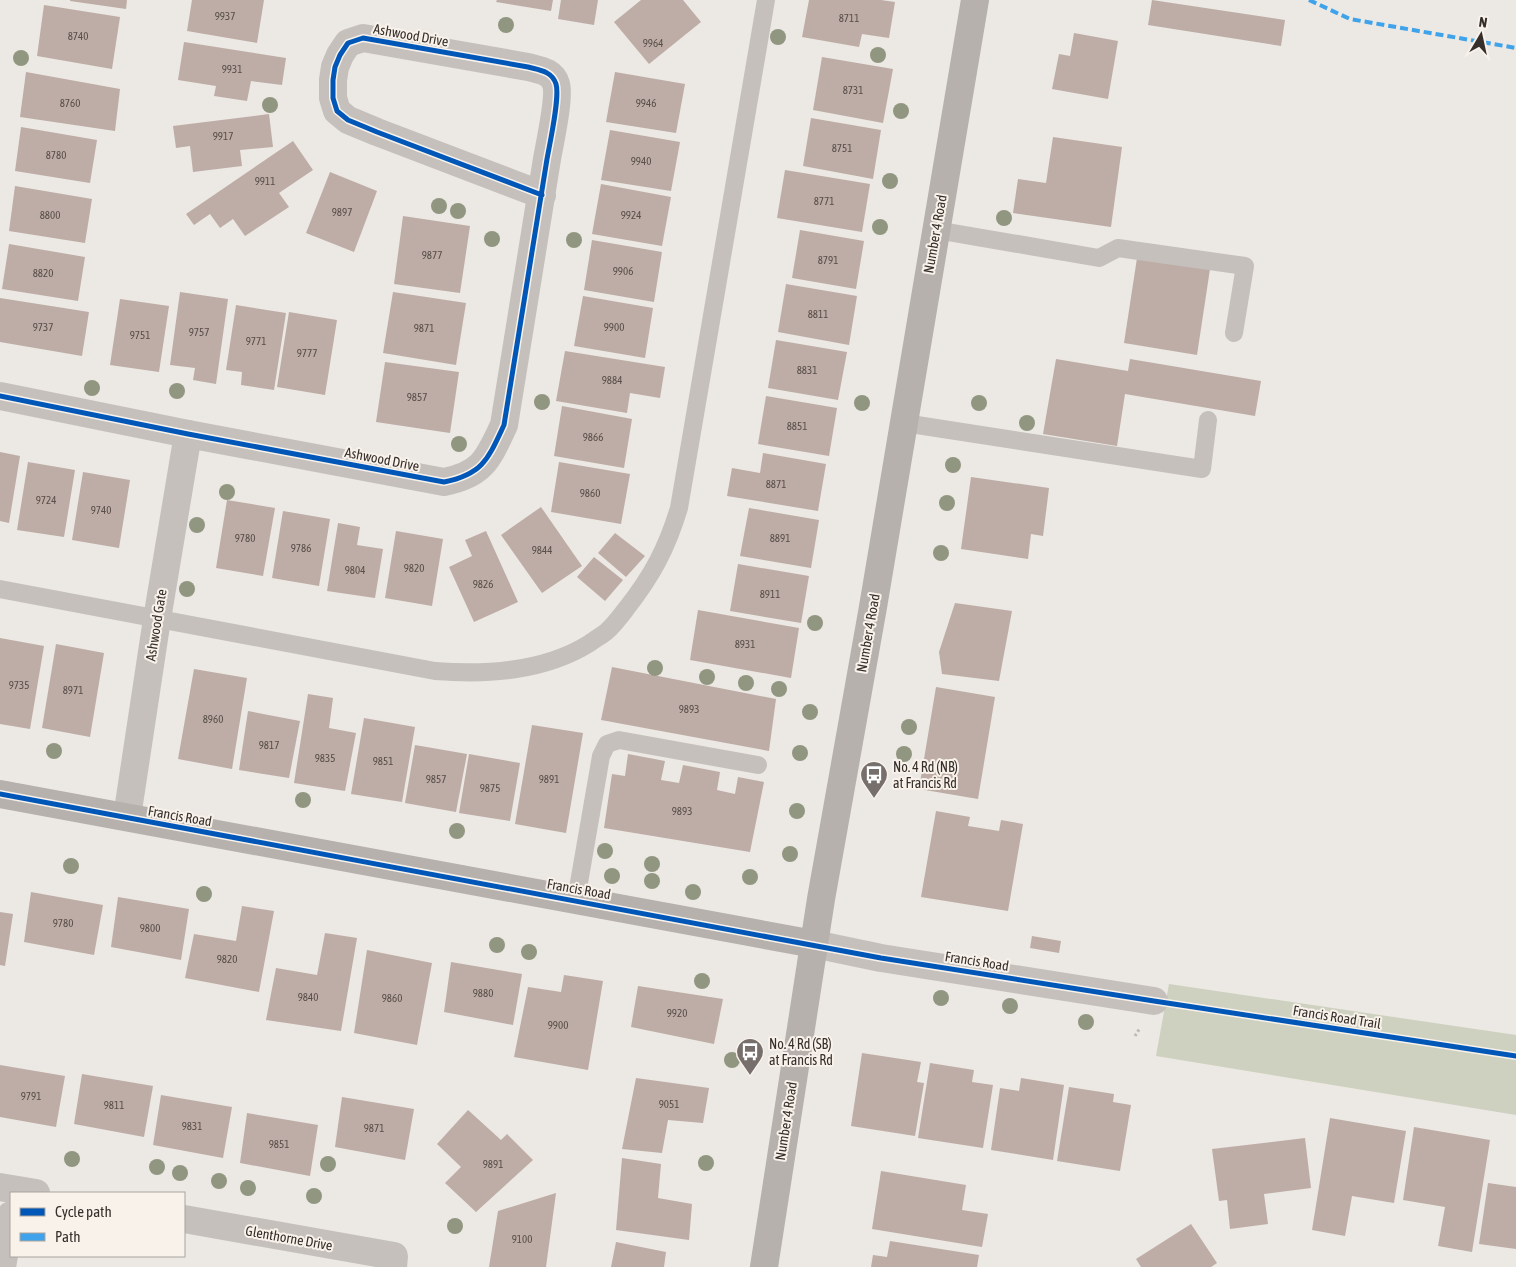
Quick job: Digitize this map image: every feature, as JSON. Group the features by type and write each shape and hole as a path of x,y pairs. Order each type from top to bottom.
{"main road":[{"name":"Number 4 Road","path":"764,1267 806,992 975,0"},
{"name":"Francis Road","path":"0,794 814,944"}],"street":[{"name":"Ashwood Drive","path":"0,396 188,434 444,482 461,478 479,468 492,450 504,425 542,195 557,92 556,82 543,71 528,67 363,38 348,43 340,55 334,74 333,98 336,111 348,120 377,132 542,195"},
{"name":"Ashwood Gate","path":"127,817 157,619 188,434"},
{"name":"Francis Road","path":"814,944 881,958 1154,1001"},
{"name":"Glenthorne Drive","path":"185,1219 394,1262"},
{"path":"2,1267 10,1226"}],"lane":[{"path":"0,588 435,671 468,673 509,670 553,661 579,650 606,633 638,594 656,567 665,548 684,486 766,0"},
{"path":"936,230 1099,258 1118,248 1245,266 1234,333"},
{"path":"904,422 1202,469 1208,420"},
{"path":"576,900 601,756 607,744 619,740 758,764"}],"green space":[{"path":"1169,984 1516,1035 1516,1115 1156,1056"}],"building":[{"path":"70,0 127,0 126,9"},
{"path":"192,0 264,0 257,43 187,31"},
{"path":"497,0 553,0 551,11 496,2"},
{"path":"561,0 598,0 594,25 558,19"},
{"path":"641,0 683,0 701,22 649,64 614,22"},
{"path":"809,0 881,0 895,2 889,38 862,34 859,47 802,37"},
{"path":"1152,0 1285,20 1281,46 1148,25"},
{"path":"44,5 120,17 112,69 37,56"},
{"path":"1074,33 1118,41 1108,99 1052,89 1059,54 1070,56"},
{"path":"184,42 286,58 282,85 251,81 247,101 214,96 216,86 178,80"},
{"path":"822,57 893,69 883,123 813,110"},
{"path":"26,72 120,89 115,131 20,117"},
{"path":"615,72 685,84 676,133 606,122"},
{"path":"269,114 273,147 240,150 242,166 193,172 190,146 176,148 173,126"},
{"path":"811,118 881,130 873,179 803,166"},
{"path":"21,127 97,140 90,183 15,171"},
{"path":"610,130 680,142 671,191 601,180"},
{"path":"1053,137 1122,147 1111,227 1013,213 1018,179 1046,183"},
{"path":"293,141 313,170 279,193 289,207 245,236 233,219 220,228 210,214 194,225 186,214"},
{"path":"785,170 870,184 862,232 777,218"},
{"path":"330,172 377,191 354,252 306,233"},
{"path":"601,184 671,197 662,246 592,234"},
{"path":"15,186 92,199 85,243 9,231"},
{"path":"403,216 470,226 460,293 394,284"},
{"path":"800,230 864,241 856,289 792,278"},
{"path":"592,240 662,252 654,302 584,290"},
{"path":"9,244 85,257 78,301 2,289"},
{"path":"1137,258 1210,269 1197,355 1124,343"},
{"path":"786,284 857,296 849,345 778,332"},
{"path":"180,292 228,299 216,384 193,380 195,368 170,365"},
{"path":"393,292 466,303 456,365 383,353"},
{"path":"583,296 653,308 645,358 574,346"},
{"path":"0,298 89,312 82,356 0,342"},
{"path":"120,299 169,306 159,372 110,365"},
{"path":"236,305 286,313 274,390 241,385 242,372 226,370"},
{"path":"289,312 337,320 325,395 277,387"},
{"path":"776,340 847,352 838,400 768,388"},
{"path":"565,351 665,367 660,398 630,393 627,413 556,401"},
{"path":"1056,359 1128,371 1130,359 1261,381 1255,416 1125,394 1117,446 1043,434"},
{"path":"385,362 459,372 450,433 376,422"},
{"path":"766,396 837,408 829,456 758,444"},
{"path":"562,406 632,419 624,468 554,456"},
{"path":"0,452 20,456 9,523 0,521"},
{"path":"763,453 826,464 818,511 727,496 732,468 760,473"},
{"path":"28,462 75,470 64,537 17,530"},
{"path":"559,462 630,474 621,524 551,512"},
{"path":"83,472 130,480 119,548 72,540"},
{"path":"971,477 1049,488 1043,536 1031,534 1028,559 961,549"},
{"path":"227,500 275,508 263,576 216,568"},
{"path":"541,507 582,566 542,593 501,535"},
{"path":"749,508 819,520 811,568 740,556"},
{"path":"283,511 330,519 319,586 272,578"},
{"path":"338,523 360,527 357,545 383,549 375,598 327,591"},
{"path":"396,531 443,539 432,606 385,598"},
{"path":"486,531 518,602 474,622 449,567 472,556 465,540"},
{"path":"615,533 645,556 626,577 598,553"},
{"path":"594,557 623,580 605,601 577,577"},
{"path":"738,564 809,576 801,623 730,611"},
{"path":"955,603 1012,611 999,681 942,674 939,652"},
{"path":"698,610 799,628 791,678 690,660"},
{"path":"0,638 44,646 30,729 0,724"},
{"path":"56,644 104,653 90,737 42,728"},
{"path":"612,667 776,699 769,751 601,720"},
{"path":"194,669 247,678 232,769 178,759"},
{"path":"936,687 995,697 978,799 919,789"},
{"path":"308,694 333,698 329,728 356,733 345,791 294,783"},
{"path":"248,711 300,721 289,778 239,770"},
{"path":"364,718 415,727 402,802 351,794"},
{"path":"532,725 583,733 566,833 515,824"},
{"path":"415,745 467,754 456,812 405,803"},
{"path":"469,754 520,763 510,821 459,813"},
{"path":"628,754 665,761 661,780 679,783 683,765 720,772 717,790 735,794 738,777 764,782 750,852 604,828 612,774 625,776"},
{"path":"936,811 970,817 968,826 999,831 1001,820 1023,824 1008,911 921,897"},
{"path":"31,892 103,905 94,955 24,942"},
{"path":"118,897 189,909 181,960 111,947"},
{"path":"242,906 274,911 259,992 185,978 194,934 236,941"},
{"path":"0,912 13,914 5,966 0,965"},
{"path":"325,933 357,938 341,1031 266,1020 276,968 317,975"},
{"path":"1032,936 1061,941 1059,953 1030,948"},
{"path":"367,950 432,963 417,1045 354,1033"},
{"path":"451,962 522,974 513,1025 444,1012"},
{"path":"564,975 603,981 588,1070 514,1057 528,987 561,992"},
{"path":"638,986 723,999 714,1044 631,1027"},
{"path":"862,1053 921,1062 917,1082 924,1083 915,1136 851,1126"},
{"path":"930,1063 974,1070 972,1082 993,1085 983,1148 918,1138"},
{"path":"0,1065 65,1076 56,1127 0,1117"},
{"path":"82,1074 153,1086 144,1137 74,1124"},
{"path":"636,1078 709,1088 703,1123 668,1120 662,1153 622,1149"},
{"path":"1021,1078 1064,1085 1053,1160 991,1150 1000,1088 1019,1091"},
{"path":"1069,1087 1114,1094 1113,1102 1131,1105 1120,1171 1057,1161"},
{"path":"161,1095 232,1107 223,1158 153,1145"},
{"path":"342,1097 414,1109 405,1160 335,1147"},
{"path":"468,1110 501,1140 507,1134 533,1160 476,1212 445,1183 461,1167 437,1144"},
{"path":"247,1113 318,1125 310,1176 240,1163"},
{"path":"1330,1118 1406,1131 1394,1203 1352,1196 1345,1236 1312,1230"},
{"path":"1414,1127 1490,1140 1472,1252 1438,1246 1445,1207 1403,1200"},
{"path":"1305,1138 1311,1188 1264,1194 1268,1224 1230,1229 1227,1200 1219,1201 1212,1149"},
{"path":"622,1158 661,1164 658,1198 692,1204 689,1240 616,1230"},
{"path":"881,1171 966,1185 962,1210 988,1214 982,1247 872,1229"},
{"path":"1488,1183 1516,1187 1516,1249 1479,1244"},
{"path":"556,1193 546,1267 489,1267 498,1211"},
{"path":"1191,1224 1217,1263 1211,1267 1141,1267 1136,1259"},
{"path":"890,1241 979,1255 977,1267 871,1267 873,1255 887,1257"},
{"path":"616,1242 666,1252 664,1267 611,1267"}],"marked path":[{"path":"1309,0 1350,19 1516,48"}],"cycle path":[{"path":"0,396 188,434 444,482 457,479 468,474 483,463 504,425 536,226 542,192 547,159 554,120 557,99 556,84 548,74 528,67 363,38 348,43 335,67 333,80 333,98 337,111 348,120 377,132 542,195"},
{"name":"Francis Road Trail","path":"0,794 881,958 1516,1056"}],"place":[{"name":"No. 4 Rd (NB) at Francis Rd","path":"874,799"},
{"name":"No. 4 Rd (SB) at Francis Rd","path":"750,1076"}]}
